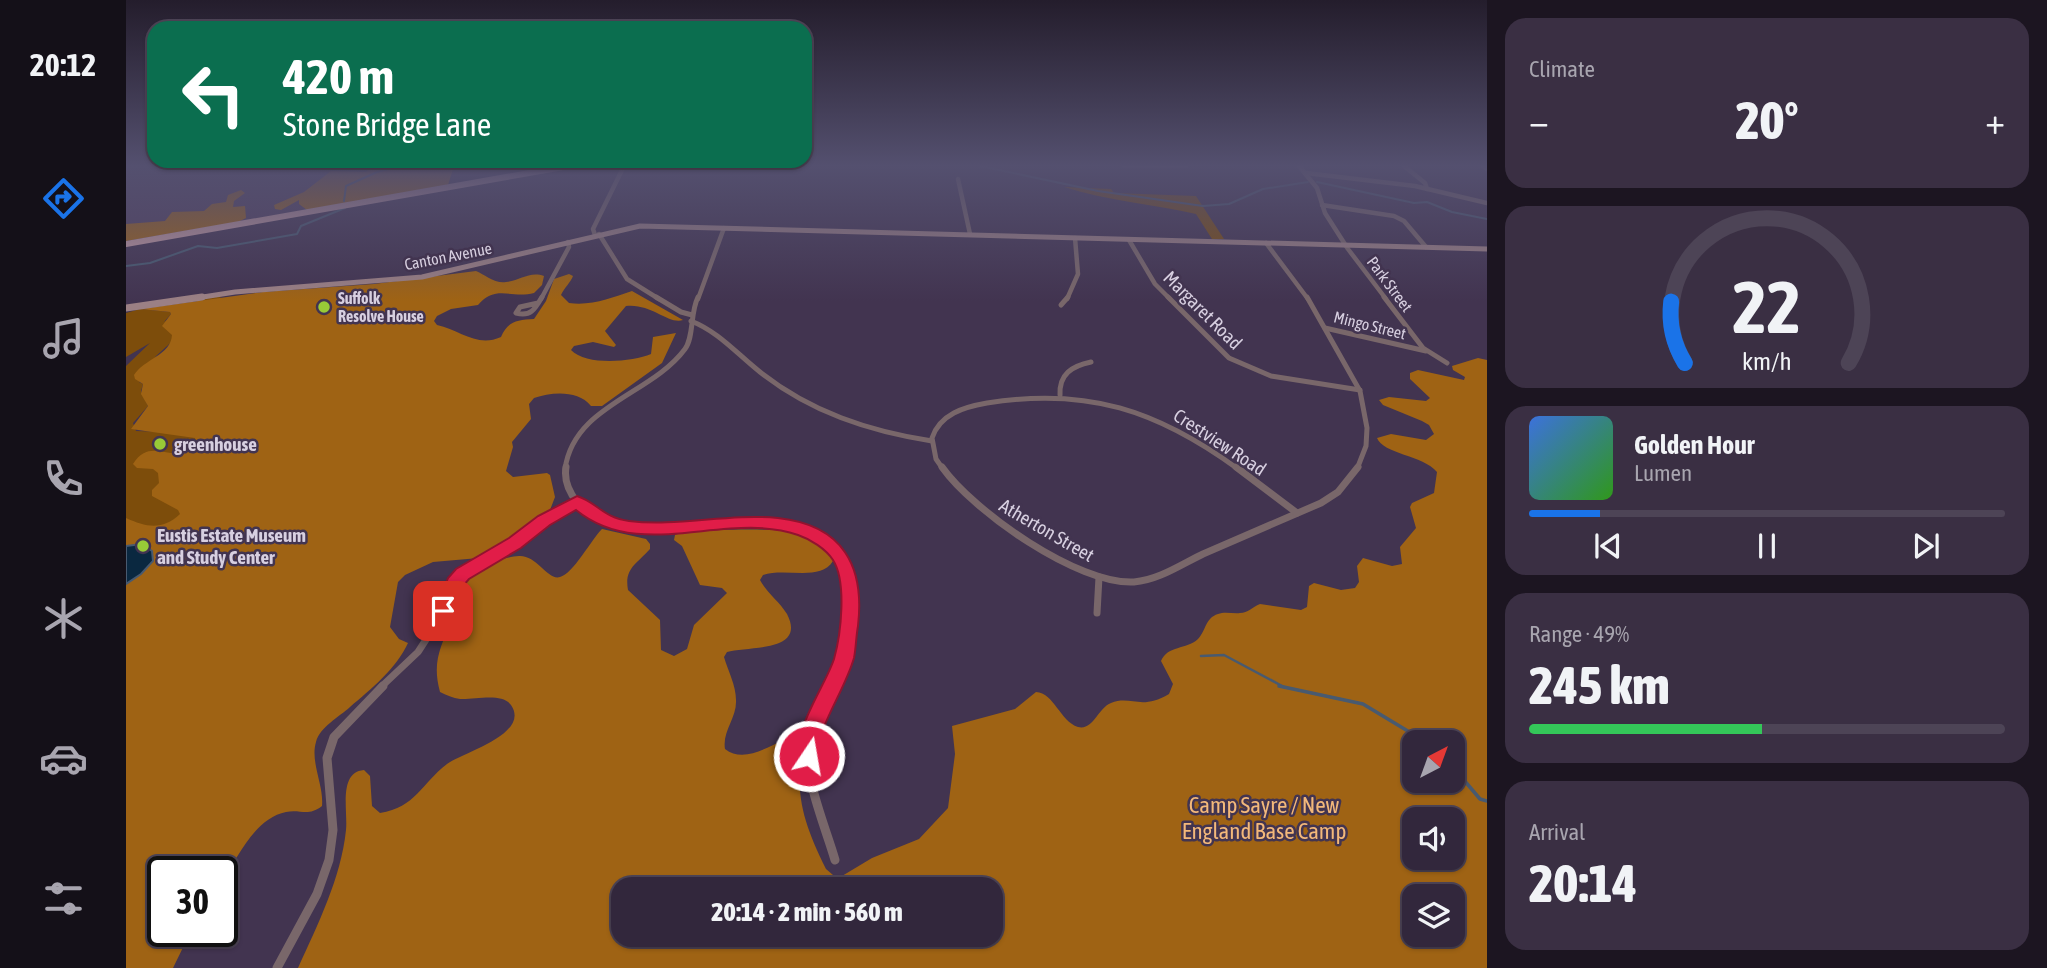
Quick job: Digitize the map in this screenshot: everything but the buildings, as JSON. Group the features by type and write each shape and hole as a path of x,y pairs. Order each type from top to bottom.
{"highway":[{"path":"126,244 312,211"}],"main road":[{"name":"Canton Avenue","path":"126,308 242,291 422,277 640,226 1487,249"}],"street":[{"path":"603,211 593,229 599,234 626,279 709,329 766,377 823,413 878,433 932,441"},
{"path":"965,211 970,234"},
{"name":"Park Street","path":"1326,211 1346,246 1413,335 1427,351 1447,363"},
{"path":"1365,211 1391,215 1405,223 1426,247"},
{"path":"724,228 691,318 688,345 673,363 647,385 587,423 573,439 566,453 565,471 568,488 577,502 598,519 636,529 722,523 792,526 818,537 838,553 845,567 850,591 849,629 841,667 808,747 835,860"},
{"path":"1060,305 1074,292 1078,282 1075,238"},
{"name":"Margaret Road","path":"1129,240 1155,284 1216,348 1234,361 1271,376 1360,390"},
{"path":"538,303 520,307 516,311 521,315 530,314 538,303 569,247 568,242"},
{"name":"Mingo Street","path":"1266,243 1325,328 1427,351"},
{"name":"Atherton Street","path":"932,441 935,456 946,475 972,502 1045,550 1099,577 1122,582 1148,579 1297,513 1339,492 1353,478 1366,451 1368,427 1360,390 1325,328"},
{"path":"1397,344 1408,343 1413,335"},
{"path":"1060,395 1060,383 1064,374 1075,366 1091,362"},
{"name":"Crestview Road","path":"932,441 939,423 963,409 1020,396 1060,395 1126,408 1174,429 1203,446 1297,513"},
{"path":"277,968 317,894 329,860 333,830 327,758 334,737 359,708 418,652 440,618 460,577 515,543 544,520 577,502"},
{"path":"1097,612 1099,577"}],"shaded area":[{"path":"126,211 298,211 126,241"},
{"path":"1180,211 1206,211 1224,239 1212,239 1196,214"},
{"name":"Eustis Estate Museum and Study Center","path":"222,296 156,356 139,382 143,384 141,391 148,406 133,423 136,431 218,434 192,507 126,585 126,366 150,343 126,357 126,313 140,309 170,312 164,322 202,299"}],"green space":[{"path":"245,211 246,218 238,222 126,241 126,224 165,221 172,212"},
{"path":"476,271 502,282 529,275 544,276 542,285 534,293 491,295 478,305 451,309 437,316 434,321 437,325 484,340 501,337 514,322 534,319 546,301 554,279 569,274 573,276 561,295 569,303 594,302 632,291 683,320 672,320 643,308 626,306 605,331 616,345 614,347 593,342 574,346 571,350 587,358 610,361 633,359 651,354 653,337 676,333 662,363 602,406 591,406 579,397 564,394 534,398 529,404 531,419 512,442 506,471 513,477 547,473 550,475 555,497 550,510 479,558 433,562 405,575 398,582 390,627 399,639 408,643 382,678 330,723 318,737 315,757 322,806 308,812 291,811 275,816 256,831 238,856 147,856 147,947 183,947 173,968 126,968 126,584 148,567 152,551 136,544 126,546 126,518 154,526 167,523 180,514 178,510 152,496 152,490 159,483 158,473 153,469 137,468 133,464 143,453 149,451 179,454 196,444 195,438 131,429 148,406 141,394 143,384 135,379 134,375 167,347 172,335 162,326 170,312 140,309 263,292 374,284"},
{"name":"Camp Sayre / New England Base Camp","path":"1478,358 1487,360 1487,968 298,968 328,900 339,866 346,830 346,794 350,778 356,772 364,770 370,776 372,806 380,813 392,810 410,800 447,764 492,741 512,725 515,715 507,701 495,698 455,698 440,692 438,682 438,655 461,590 470,577 486,566 519,556 531,559 551,575 560,577 576,563 602,529 646,539 650,549 630,571 628,590 660,620 661,650 674,656 687,649 694,625 727,593 722,588 700,585 682,546 674,540 675,535 716,530 785,531 807,536 823,546 833,561 820,571 772,573 763,575 760,580 787,614 791,627 789,636 782,642 727,652 724,657 736,694 736,707 726,736 725,749 734,754 754,753 804,731 800,787 805,818 826,869 833,875 842,876 872,858 919,839 948,808 955,754 952,726 1015,709 1036,692 1048,697 1072,724 1078,727 1088,726 1102,709 1111,703 1151,701 1169,694 1173,684 1161,661 1168,652 1198,639 1214,616 1243,613 1260,604 1301,610 1307,607 1309,586 1314,583 1341,590 1355,588 1359,582 1357,566 1363,558 1392,566 1402,564 1400,547 1416,528 1410,507 1412,503 1434,493 1437,472 1423,462 1387,448 1377,438 1391,434 1426,440 1434,434 1429,425 1383,405 1379,400 1389,397 1426,401 1430,398 1410,379 1410,373 1418,370 1464,380 1465,377 1453,370 1452,366"}],"water":[{"path":"142,544 152,551 153,561 141,574 126,584 126,546"}],"waterway":[{"path":"126,266 150,263 198,246 217,248 297,234 301,226 337,211"},
{"path":"1450,211 1487,219"},
{"path":"1201,656 1224,655 1284,687"},
{"path":"1279,686 1363,704 1406,730"},
{"path":"1465,781 1480,799 1487,801"}],"place":[{"name":"Suffolk Resolve House","path":"324,307"},
{"name":"greenhouse","path":"160,444"},
{"name":"Eustis Estate Museum and Study Center","path":"143,546"}],"route":[{"path":"443,611 457,580 463,574 515,543 544,520 577,502 598,519 627,528 651,529 722,523 792,526 804,530 829,544 841,557 851,606 844,658 813,730 808,747 809,756"}]}
